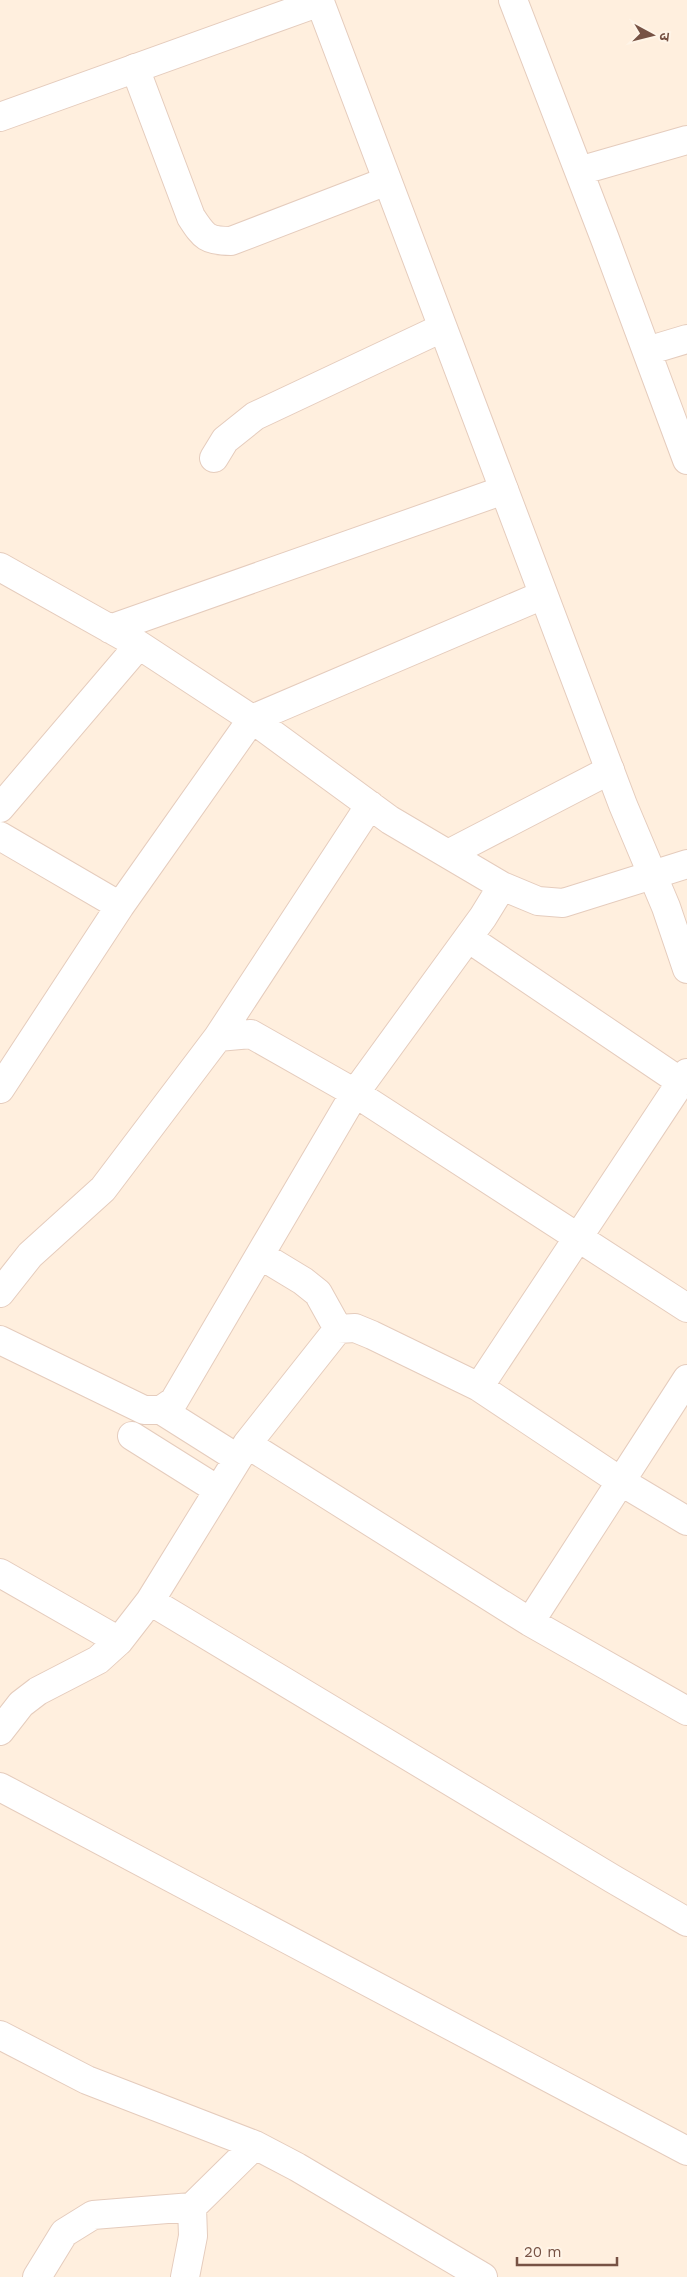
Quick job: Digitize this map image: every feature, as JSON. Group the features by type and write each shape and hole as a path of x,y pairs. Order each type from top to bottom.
{"street":[{"path":"513,0 687,460"},
{"path":"0,117 323,1 442,328 610,770 666,907 687,969"},
{"path":"135,68 191,217 200,231 214,241 231,241 387,181"},
{"path":"579,171 687,140"},
{"path":"214,458 226,440 255,416 442,328"},
{"path":"646,351 687,339"},
{"path":"110,629 504,490"},
{"path":"0,567 139,645 252,719 390,820 502,886 538,900 563,903 687,864"},
{"path":"0,1089 120,906 252,719 543,595"},
{"path":"0,808 139,645"},
{"path":"448,854 610,770"},
{"path":"0,1293 30,1255 104,1189 218,1037 370,805"},
{"path":"0,836 120,906"},
{"path":"161,1410 174,1401 354,1093 468,938 502,886"},
{"path":"468,938 684,1078 577,1236 479,1386"},
{"path":"218,1037 251,1034 354,1093 687,1308"},
{"path":"260,1255 318,1292 338,1329"},
{"path":"0,1731 21,1704 38,1691 98,1660 119,1641 150,1601 242,1451 338,1329 355,1328 479,1386 620,1481 687,1521"},
{"path":"0,1340 144,1410 161,1410 242,1451 530,1622 687,1712"},
{"path":"530,1622 687,1379"},
{"path":"132,1436 218,1490"},
{"path":"0,1573 119,1641"},
{"path":"150,1601 612,1879 687,1922"},
{"path":"0,1787 687,2151"},
{"path":"0,2035 87,2080 255,2145 297,2167 483,2277"},
{"path":"37,2277 64,2233 93,2215 192,2207 255,2145"},
{"path":"185,2277 193,2236 192,2207"}]}
